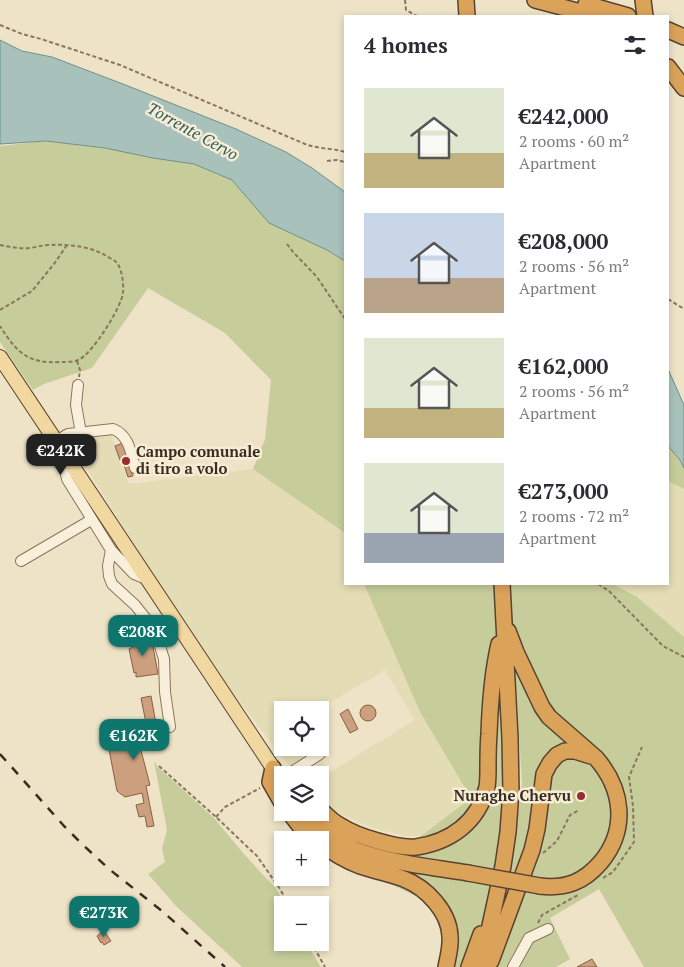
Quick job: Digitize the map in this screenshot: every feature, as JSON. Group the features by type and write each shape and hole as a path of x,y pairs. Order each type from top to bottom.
{"highway":[{"path":"466,0 467,15"},
{"path":"535,0 592,15"},
{"path":"570,0 624,15"},
{"path":"643,0 646,15"},
{"path":"669,30 684,37"},
{"path":"669,40 684,46"},
{"path":"669,68 684,88"},
{"path":"481,967 498,891 508,832 511,791 502,585"},
{"path":"311,821 334,838 354,849 377,857 540,886 563,886 579,881 594,870 606,856 613,843 618,826 619,809 614,788 607,772 596,758 549,717 542,707 516,652 503,617"},
{"path":"329,816 341,826 363,836 396,846 411,848 429,845 445,839 473,818 480,806 487,786 491,695 503,617"},
{"path":"488,967 528,861 537,829 544,774 550,763 565,751 575,751 596,758"},
{"path":"296,821 306,831"},
{"path":"329,850 354,863 420,886 432,898 448,923 450,950 446,967"},
{"path":"469,967 498,891"}],"main road":[{"path":"0,357 146,579 274,768"}],"street":[{"path":"78,385 76,404 80,433"},
{"path":"135,468 127,441 120,432 113,429 68,434 58,444 67,479 91,520 111,550 134,574 146,579"},
{"path":"21,561 91,520"},
{"path":"111,550 108,576 112,584 135,605 151,625 159,643 164,659 165,692 170,727"},
{"path":"299,766 317,756"},
{"path":"513,967 529,938 548,929"}],"path":[{"path":"405,0 406,10 415,15"},
{"path":"0,25 22,34 120,65 305,144 344,152"},
{"path":"327,161 344,162"},
{"path":"287,244 292,252 317,277 344,318"},
{"path":"0,245 29,248 46,245 67,245 104,254 117,262 122,276 123,295 99,340 84,357 77,361 39,362 24,355 10,341 0,326"},
{"path":"0,310 32,291 67,245"},
{"path":"669,300 684,309"},
{"path":"77,361 80,370 78,385"},
{"path":"600,585 609,591 663,646 684,658"},
{"path":"159,766 257,856 284,896"},
{"path":"216,817 225,807 274,780"},
{"path":"528,861 540,856 557,841 570,815 579,810"},
{"path":"316,951 325,967"}],"shaded area":[{"path":"111,433 129,484 253,469 344,532 344,585 364,585 420,712 471,798 421,836 405,836 370,827 338,813 329,806 329,771 330,772 415,720 385,670 329,703 329,701 274,701 274,746 210,663 73,447 78,439"},
{"path":"669,482 684,489 684,637 613,585 669,585"},
{"path":"281,756 319,756 326,766 289,766"}],"green space":[{"path":"46,141 117,150 194,164 232,180 269,223 327,250 344,260 344,532 253,469 265,439 271,380 225,333 148,288 92,368 44,384 33,390 0,342 0,146"},
{"path":"669,447 684,468 684,489 669,482"},
{"path":"364,585 614,585 637,597 684,637 684,967 644,967 599,889 550,918 570,959 556,967 492,967 511,869 522,784 513,635 483,750 506,670 503,866 469,967 442,967 447,951 434,912 420,898 360,870 421,836 471,798 420,712"},
{"path":"154,761 158,767 214,818 277,890 280,896 274,896 274,951 311,951 321,967 242,967 176,906 148,874 165,862 162,848 167,830"}],"water":[{"name":"Torrente Cervo","path":"0,40 22,51 52,57 236,129 286,152 312,168 344,191 344,260 327,250 269,223 232,180 194,164 105,148 46,141 0,144"},
{"path":"669,371 684,405 684,468 669,447"}],"building":[{"name":"Campo comunale di tiro a volo","path":"123,443 133,476 128,477 115,446"},
{"path":"151,636 158,674 136,677 129,649 133,647 132,640"},
{"path":"151,696 158,735 138,739 150,785 146,786 154,826 147,827 145,816 139,817 136,805 144,803 142,793 125,797 117,791 107,739 146,723 141,698"},
{"path":"368,705 374,707 376,713 374,719 368,721 362,719 360,713 362,707"},
{"path":"348,709 358,729 350,733 340,714"},
{"path":"104,931 111,941 104,945 97,936"},
{"path":"592,959 597,967 577,967"}],"railway":[{"path":"0,754 82,844 225,967"}],"place":[{"name":"Campo comunale di tiro a volo","path":"126,461"},
{"name":"Nuraghe Chervu","path":"581,796"}]}
